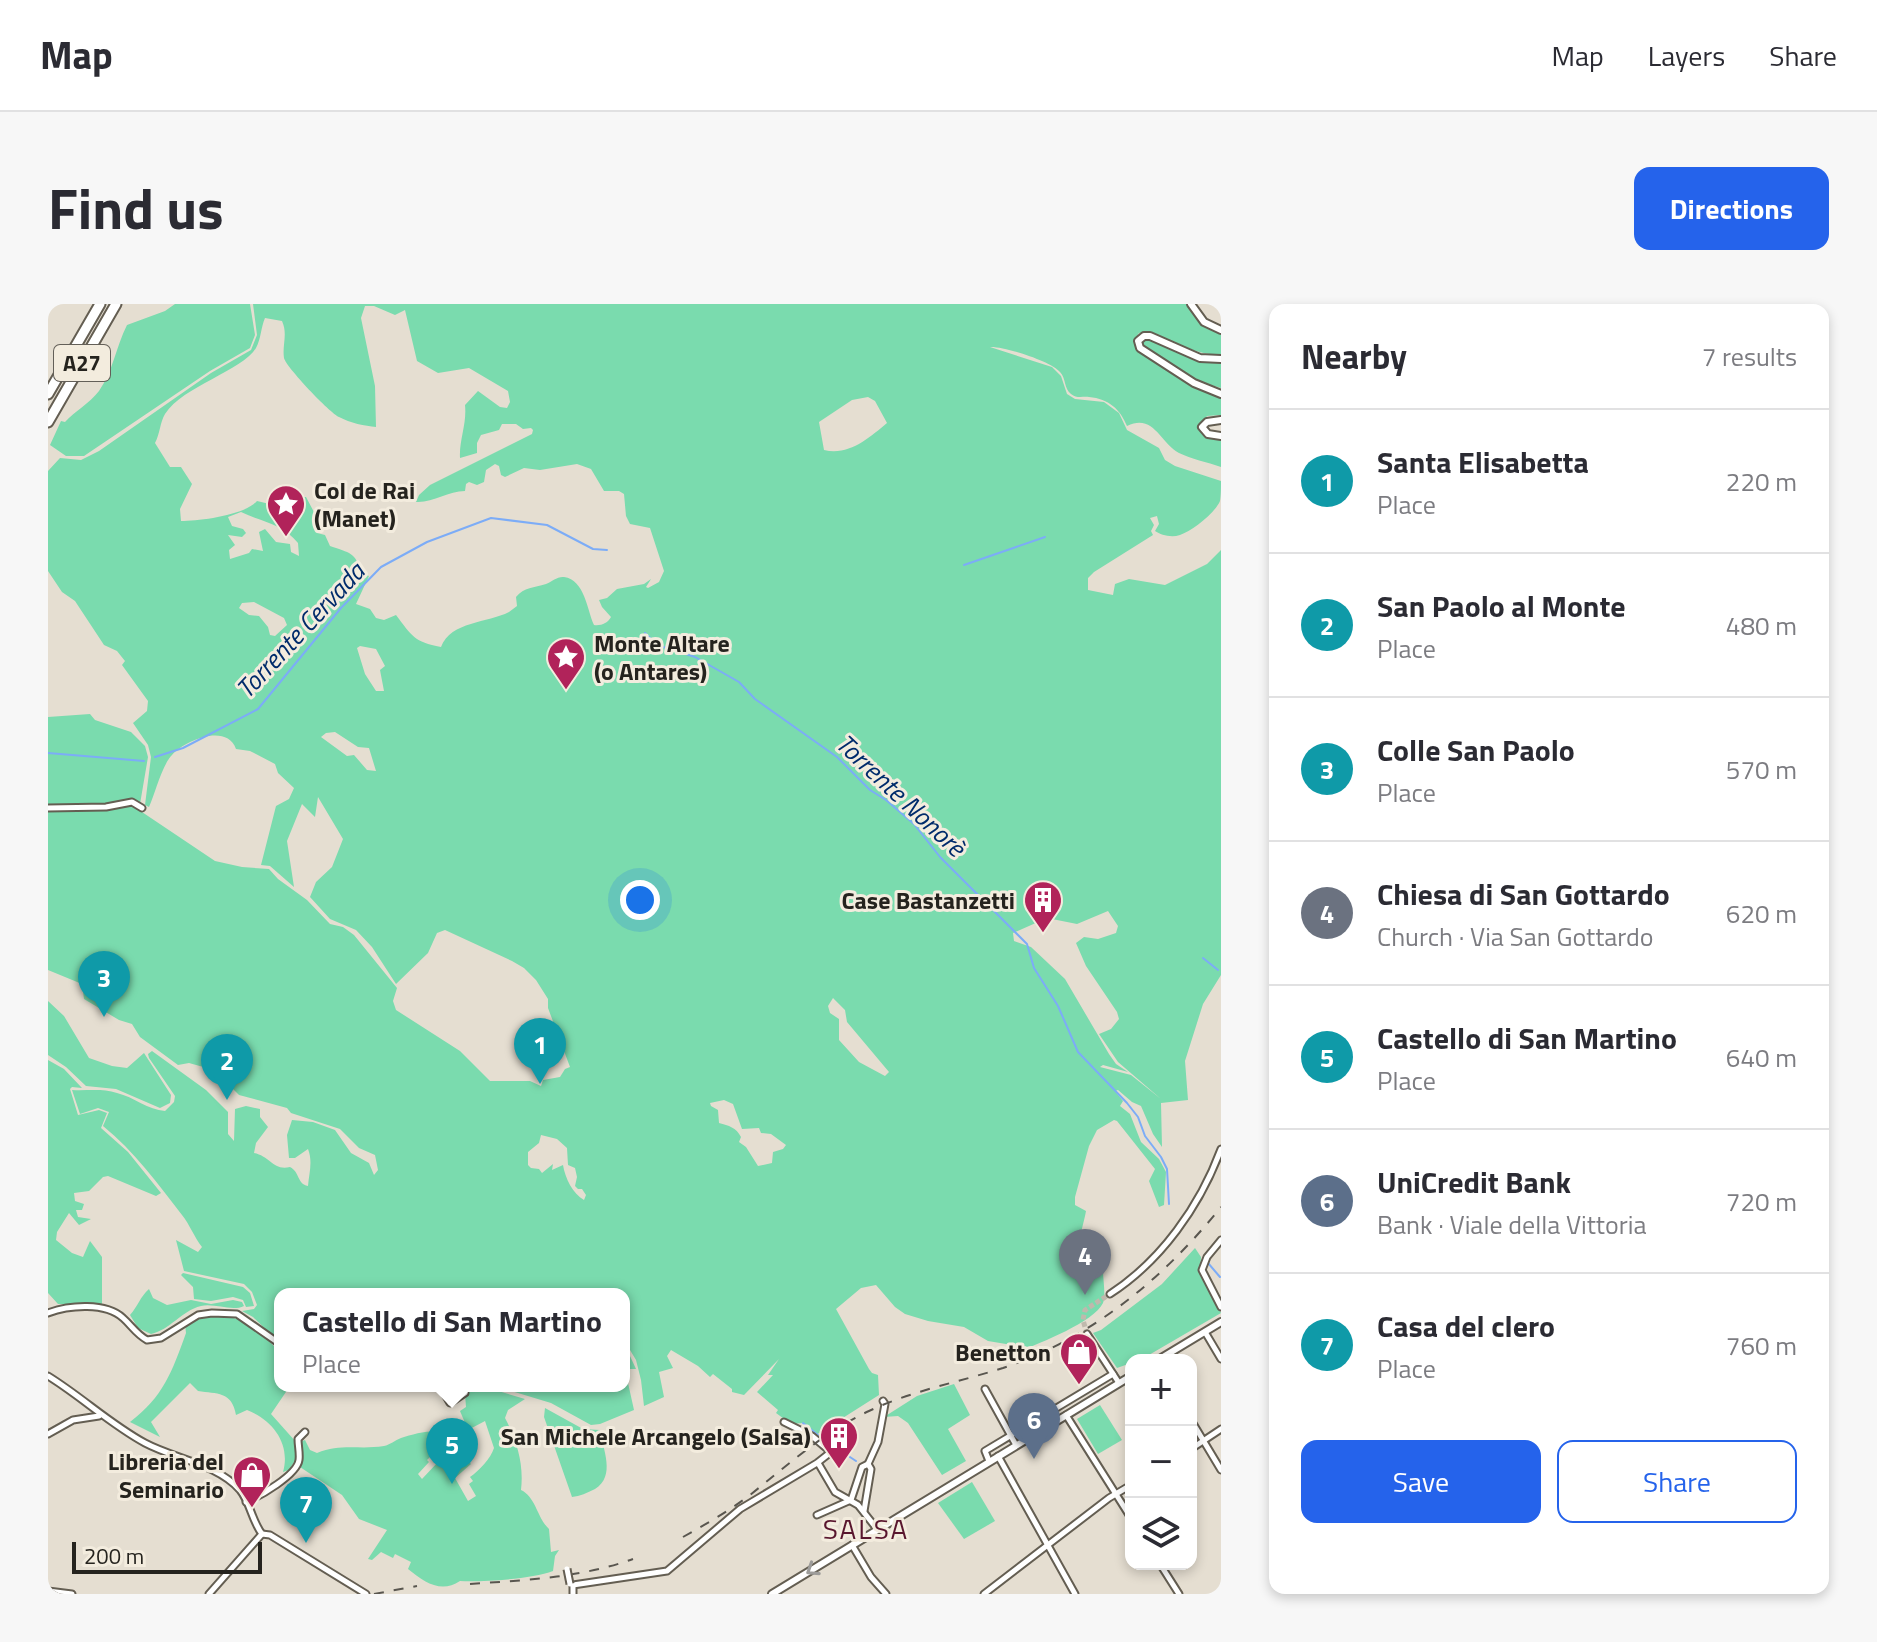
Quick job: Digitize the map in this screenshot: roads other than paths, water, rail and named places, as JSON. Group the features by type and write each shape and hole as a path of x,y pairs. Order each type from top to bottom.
{"highway":[{"name":"A27","path":"48,394 100,304"},
{"name":"A27","path":"48,422 116,304"}],"street":[{"path":"1191,304 1204,322 1221,330"},
{"path":"1221,359 1200,358 1150,336 1138,341 1143,350 1180,375 1221,394"},
{"path":"1221,420 1207,422 1202,427 1208,434 1221,436"},
{"path":"48,808 106,807 132,802 142,808"},
{"path":"1110,1294 1138,1273 1170,1238 1201,1195 1221,1149"},
{"path":"1221,1240 1202,1266 1206,1282 1221,1307"},
{"path":"48,1313 64,1308 104,1310 121,1316 132,1330 147,1340 161,1338 198,1315 237,1314 274,1340"},
{"path":"1168,1354 1221,1322"},
{"path":"1205,1332 1221,1359"},
{"path":"1087,1334 1119,1383"},
{"path":"989,1461 984,1453 1113,1374"},
{"path":"48,1376 83,1399 100,1416 146,1444 219,1475 238,1487 262,1534 279,1540 365,1594"},
{"path":"772,1594 1125,1380"},
{"path":"985,1389 1016,1445"},
{"path":"444,1392 450,1403 465,1393"},
{"path":"817,1515 851,1500 862,1467 868,1464 880,1434 883,1401"},
{"path":"1066,1415 1125,1508"},
{"path":"48,1434 73,1420 100,1416"},
{"path":"572,1594 573,1585 667,1571 740,1509 829,1454 830,1450 812,1436 784,1422"},
{"path":"1195,1426 1221,1470"},
{"path":"1197,1446 1221,1429"},
{"path":"246,1502 275,1485 296,1467 299,1459 298,1439 305,1432"},
{"path":"998,1456 1075,1594"},
{"path":"817,1463 835,1492 864,1511 877,1529"},
{"path":"864,1511 871,1469 868,1464"},
{"path":"984,1594 1125,1489"},
{"path":"219,1594 211,1592 262,1534"},
{"path":"852,1544 871,1577 886,1594"},
{"path":"567,1568 572,1594"},
{"path":"1164,1570 1179,1594"},
{"path":"48,1591 72,1594"}],"waterway":[{"name":"Torrente Cervada","path":"155,757 183,748 258,709 341,608 381,567 427,542 491,518 547,525 593,549 607,550"},
{"path":"964,565 1045,537"},
{"name":"Torrente Nonorè","path":"645,633 657,645 695,657 739,682 755,699 837,757 870,790 914,824 940,857 1027,944 1034,968 1058,1006 1078,1052 1127,1103 1161,1157 1167,1169 1169,1204"},
{"name":"Torrente Cervada","path":"48,753 144,761"},
{"path":"1203,958 1218,970"},
{"path":"1208,1263 1220,1277"},
{"path":"803,1423 818,1435"},
{"path":"824,1440 856,1461"}],"tunnel":[{"path":"1087,1334 1083,1320 1085,1310 1110,1294"}],"railway":[{"path":"683,1537 742,1501 807,1449 853,1419 901,1398 1036,1355 1096,1323 1150,1282 1221,1207"},
{"path":"470,1584 573,1574 633,1559"},
{"path":"374,1594 417,1586"}],"place":[{"name":"Col de Rai (Manet)","path":"286,538"},
{"name":"Monte Altare (o Antares)","path":"566,691"},
{"name":"Case Bastanzetti","path":"1043,934"},
{"name":"Colle San Paolo","path":"104,1017"},
{"name":"Santa Elisabetta","path":"540,1084"},
{"name":"San Paolo al Monte","path":"227,1100"},
{"name":"Chiesa di San Gottardo","path":"1085,1295"},
{"name":"Benetton","path":"1079,1386"},
{"name":"UniCredit Bank","path":"1034,1459"},
{"name":"San Michele Arcangelo (Salsa)","path":"839,1470"},
{"name":"Castello di San Martino","path":"452,1484"},
{"name":"Libreria del Seminario","path":"252,1509"},
{"name":"Casa del clero","path":"306,1543"}],"district":[{"name":"SALSA","path":"866,1528"}]}
